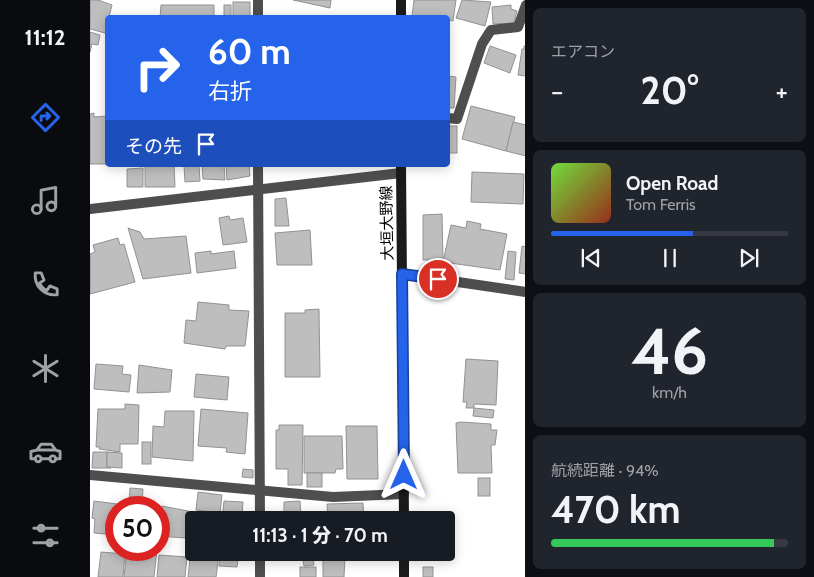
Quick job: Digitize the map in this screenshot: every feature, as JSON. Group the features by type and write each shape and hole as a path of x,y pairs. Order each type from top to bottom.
{"main road":[{"path":"401,0 401,15"},
{"name":"大垣大野線","path":"401,169 404,511"},
{"path":"404,561 404,577"}],"street":[{"path":"258,0 258,15"},
{"path":"450,118 457,120 482,44 491,30 521,27 525,5"},
{"path":"258,167 260,511"},
{"path":"90,209 258,190 401,169"},
{"path":"402,274 525,292"},
{"path":"90,475 333,496 404,494"},
{"path":"260,561 260,577"}],"building":[{"path":"90,0 98,0 112,5 110,15 105,15 105,33 90,29"},
{"path":"293,0 331,0 330,8"},
{"path":"414,0 456,0 453,21 450,20 450,15 412,15"},
{"path":"462,0 491,2 485,26 456,18"},
{"path":"233,2 250,2 250,15 233,15"},
{"path":"161,5 214,5 214,15 160,15"},
{"path":"224,5 231,5 231,15 224,15"},
{"path":"511,5 511,9 517,11 514,23 493,24 492,7"},
{"path":"90,32 100,35 98,45 92,44 90,52"},
{"path":"490,46 516,55 510,73 484,63"},
{"path":"525,46 525,76 518,75 522,49"},
{"path":"450,76 456,77 454,108 450,108"},
{"path":"471,106 515,117 506,151 462,139"},
{"path":"94,113 94,117 105,116 105,164 90,164 90,114"},
{"path":"513,122 525,125 525,156 506,151"},
{"path":"450,126 457,126 457,153 450,153"},
{"path":"145,167 174,167 175,187 145,187"},
{"path":"184,167 199,167 200,181 185,182"},
{"path":"202,167 224,167 225,180 203,179"},
{"path":"226,167 249,167 250,176 227,180"},
{"path":"143,168 143,187 127,187 127,169"},
{"path":"472,172 524,174 523,204 471,202"},
{"path":"286,198 289,226 275,226 275,199"},
{"path":"442,214 443,260 423,260 423,215"},
{"path":"229,216 230,220 243,218 247,242 223,245 219,218"},
{"path":"467,221 481,224 480,229 507,234 500,270 443,262 451,225 466,228"},
{"path":"128,228 140,232 144,239 186,236 191,273 143,279"},
{"path":"310,230 312,265 277,265 275,233"},
{"path":"118,238 120,245 124,244 135,282 90,294 90,254 95,252 93,245"},
{"path":"522,246 525,247 525,274 519,273"},
{"path":"211,251 211,254 234,251 236,268 197,273 195,253"},
{"path":"508,251 516,252 514,280 505,279"},
{"path":"198,302 229,305 229,310 249,311 245,346 226,346 225,349 184,343 186,320 196,321"},
{"path":"319,309 320,377 285,377 285,313 305,313 305,310"},
{"path":"466,359 498,361 496,405 474,404 474,408 466,408 467,402 463,402"},
{"path":"96,364 123,366 122,374 131,375 129,392 94,389"},
{"path":"139,365 172,370 170,392 137,393"},
{"path":"196,374 229,377 227,400 194,397"},
{"path":"125,404 139,405 138,444 120,444 120,452 99,449 100,447 96,447 98,409 125,409"},
{"path":"474,408 494,410 493,418 473,416"},
{"path":"201,409 248,413 245,454 226,452 227,448 198,446"},
{"path":"165,411 194,411 193,461 152,457 153,426 164,427"},
{"path":"456,423 491,424 491,430 497,430 495,445 491,445 492,473 458,473"},
{"path":"279,425 303,425 302,485 288,485 288,469 276,469 276,430 279,430"},
{"path":"346,426 377,426 378,479 347,479"},
{"path":"304,436 342,436 343,469 336,469 335,473 304,473"},
{"path":"142,442 151,442 151,464 142,464"},
{"path":"93,452 107,452 107,467 111,468 92,468"},
{"path":"107,452 122,453 122,468 107,467"},
{"path":"243,469 253,470 253,478 242,477"},
{"path":"307,473 322,473 322,487 307,487"},
{"path":"478,478 490,478 490,496 478,496"},
{"path":"130,488 143,489 143,496 129,496"},
{"path":"198,492 222,495 220,511 196,510"},
{"path":"94,501 105,502 105,534 94,533 95,519 92,518"},
{"path":"224,501 243,502 242,511 223,511"},
{"path":"300,501 301,511 284,511 284,502"},
{"path":"363,503 363,511 327,511 327,504"},
{"path":"170,508 188,511 185,511 185,538 170,537"},
{"path":"101,552 105,552 105,561 124,561 123,577 98,577"},
{"path":"170,556 185,557 187,561 185,577 157,577 158,561 170,561"},
{"path":"126,561 156,561 154,577 124,577"},
{"path":"190,561 218,561 216,577 188,577"},
{"path":"219,561 238,561 237,567 219,566"},
{"path":"303,561 313,561 314,565 304,566"},
{"path":"323,561 345,561 344,577 323,577"},
{"path":"300,567 316,567 316,577 300,577"},
{"path":"423,567 433,567 433,577 423,577"}],"route":[{"path":"404,475 402,274 438,279"}]}
